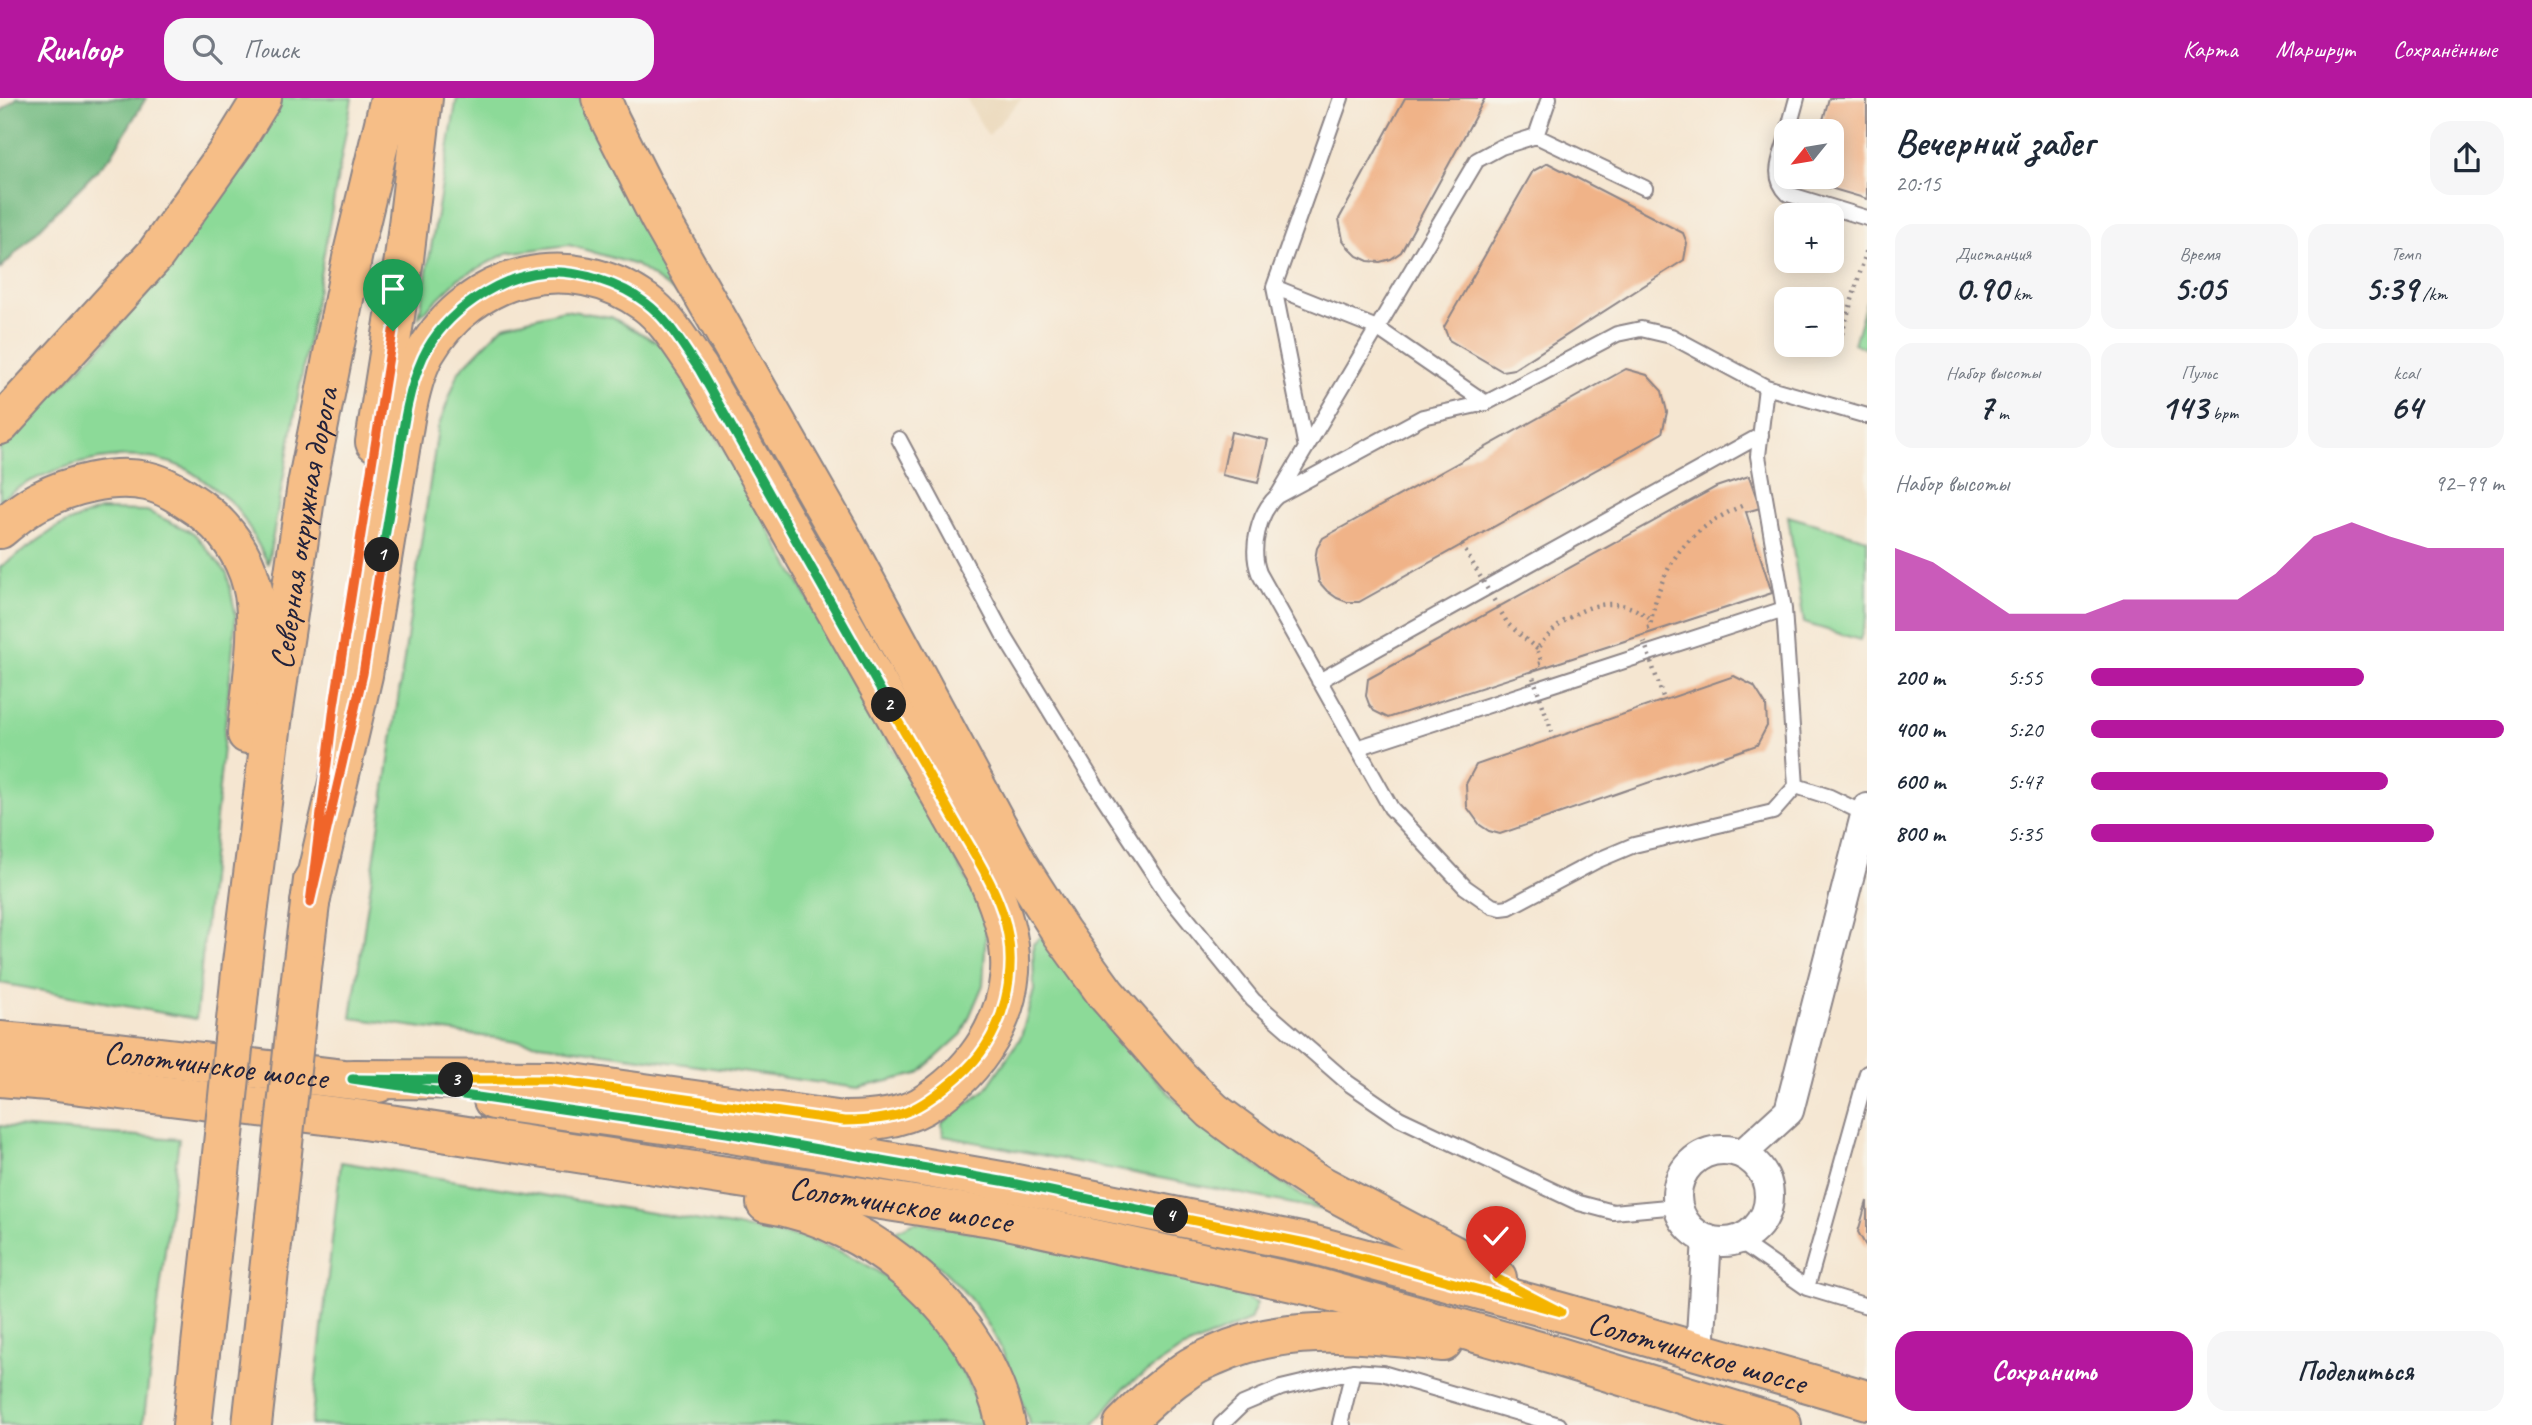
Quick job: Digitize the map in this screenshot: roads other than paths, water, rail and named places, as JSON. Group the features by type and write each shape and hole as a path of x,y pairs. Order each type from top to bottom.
{"main road":[{"path":"0,425 155,255 262,98"},
{"name":"Северная окружная дорога","path":"243,950 307,485 352,253 390,98"},
{"name":"Северная окружная дорога","path":"254,1425 302,970 334,706 404,259 424,98"},
{"path":"601,98 659,217 841,536 1019,866 1061,932 1106,994 1178,1078 1213,1111 1266,1151 1317,1183 1561,1312"},
{"path":"310,903 363,674 411,388 424,355 439,332 463,308 490,289 516,279 545,272 573,274 615,285 647,303 672,330 699,369 988,879 1002,911 1008,938 1010,970 1006,998 996,1029 982,1053 965,1071 921,1107 894,1117 868,1121 844,1121 551,1080 352,1079"},
{"path":"0,528 37,502 75,486 110,480 147,481 179,494 214,519 238,550 253,586 256,627 235,875 243,950 192,1425"},
{"path":"0,1024 118,1052"},
{"name":"Солотчинское шоссе","path":"0,1041 352,1079 727,1133 1007,1182 1311,1244 1867,1400"},
{"name":"Солотчинское шоссе","path":"0,1077 357,1119 998,1218 1311,1286 1553,1354 1782,1425"},
{"path":"357,1119 522,1165 772,1204 807,1213 845,1229 888,1254 921,1282 959,1324 983,1363 1003,1407 1006,1425"},
{"path":"172,1425 215,1224"},
{"path":"1124,1425 1150,1398 1190,1367 1232,1347 1273,1337 1312,1331 1346,1332 1553,1354"}],"street":[{"path":"1742,1154 1789,1111 1866,812"},
{"path":"1728,1150 1742,1154 1754,1161 1764,1174 1769,1189 1769,1205 1763,1220 1752,1233 1738,1240 1723,1243 1707,1239 1688,1226 1678,1206 1681,1178 1700,1156 1713,1151 1728,1150"},
{"path":"1700,1351 1707,1239"}],"lane":[{"path":"1306,448 1274,287 1341,98"},
{"path":"1536,136 1549,98"},
{"path":"1791,119 1797,98"},
{"path":"1278,496 1477,160 1501,147 1536,136 1645,188"},
{"path":"1782,189 1788,194 1867,218"},
{"path":"1274,287 1377,328 1486,403"},
{"path":"1766,387 1758,456 1784,608 1796,786 1773,812 1634,845 1597,861 1509,907 1492,906 1465,887 1391,808 1319,681 1254,560 1263,515 1268,505 1278,496 1423,417 1486,403 1617,334 1641,329 1671,336 1766,387 1867,416"},
{"path":"1319,681 1760,435"},
{"path":"899,439 1003,634 1096,786 1167,894 1253,1000 1348,1083 1399,1118 1579,1203 1613,1212 1678,1206"},
{"path":"1357,748 1784,608"},
{"path":"1796,786 1866,812"},
{"path":"1807,1288 1867,1073"},
{"path":"1738,1240 1807,1288 1867,1306"},
{"path":"1341,1425 1353,1371"},
{"path":"1222,1425 1243,1404 1268,1393 1353,1371 1382,1373 1559,1425"}]}
